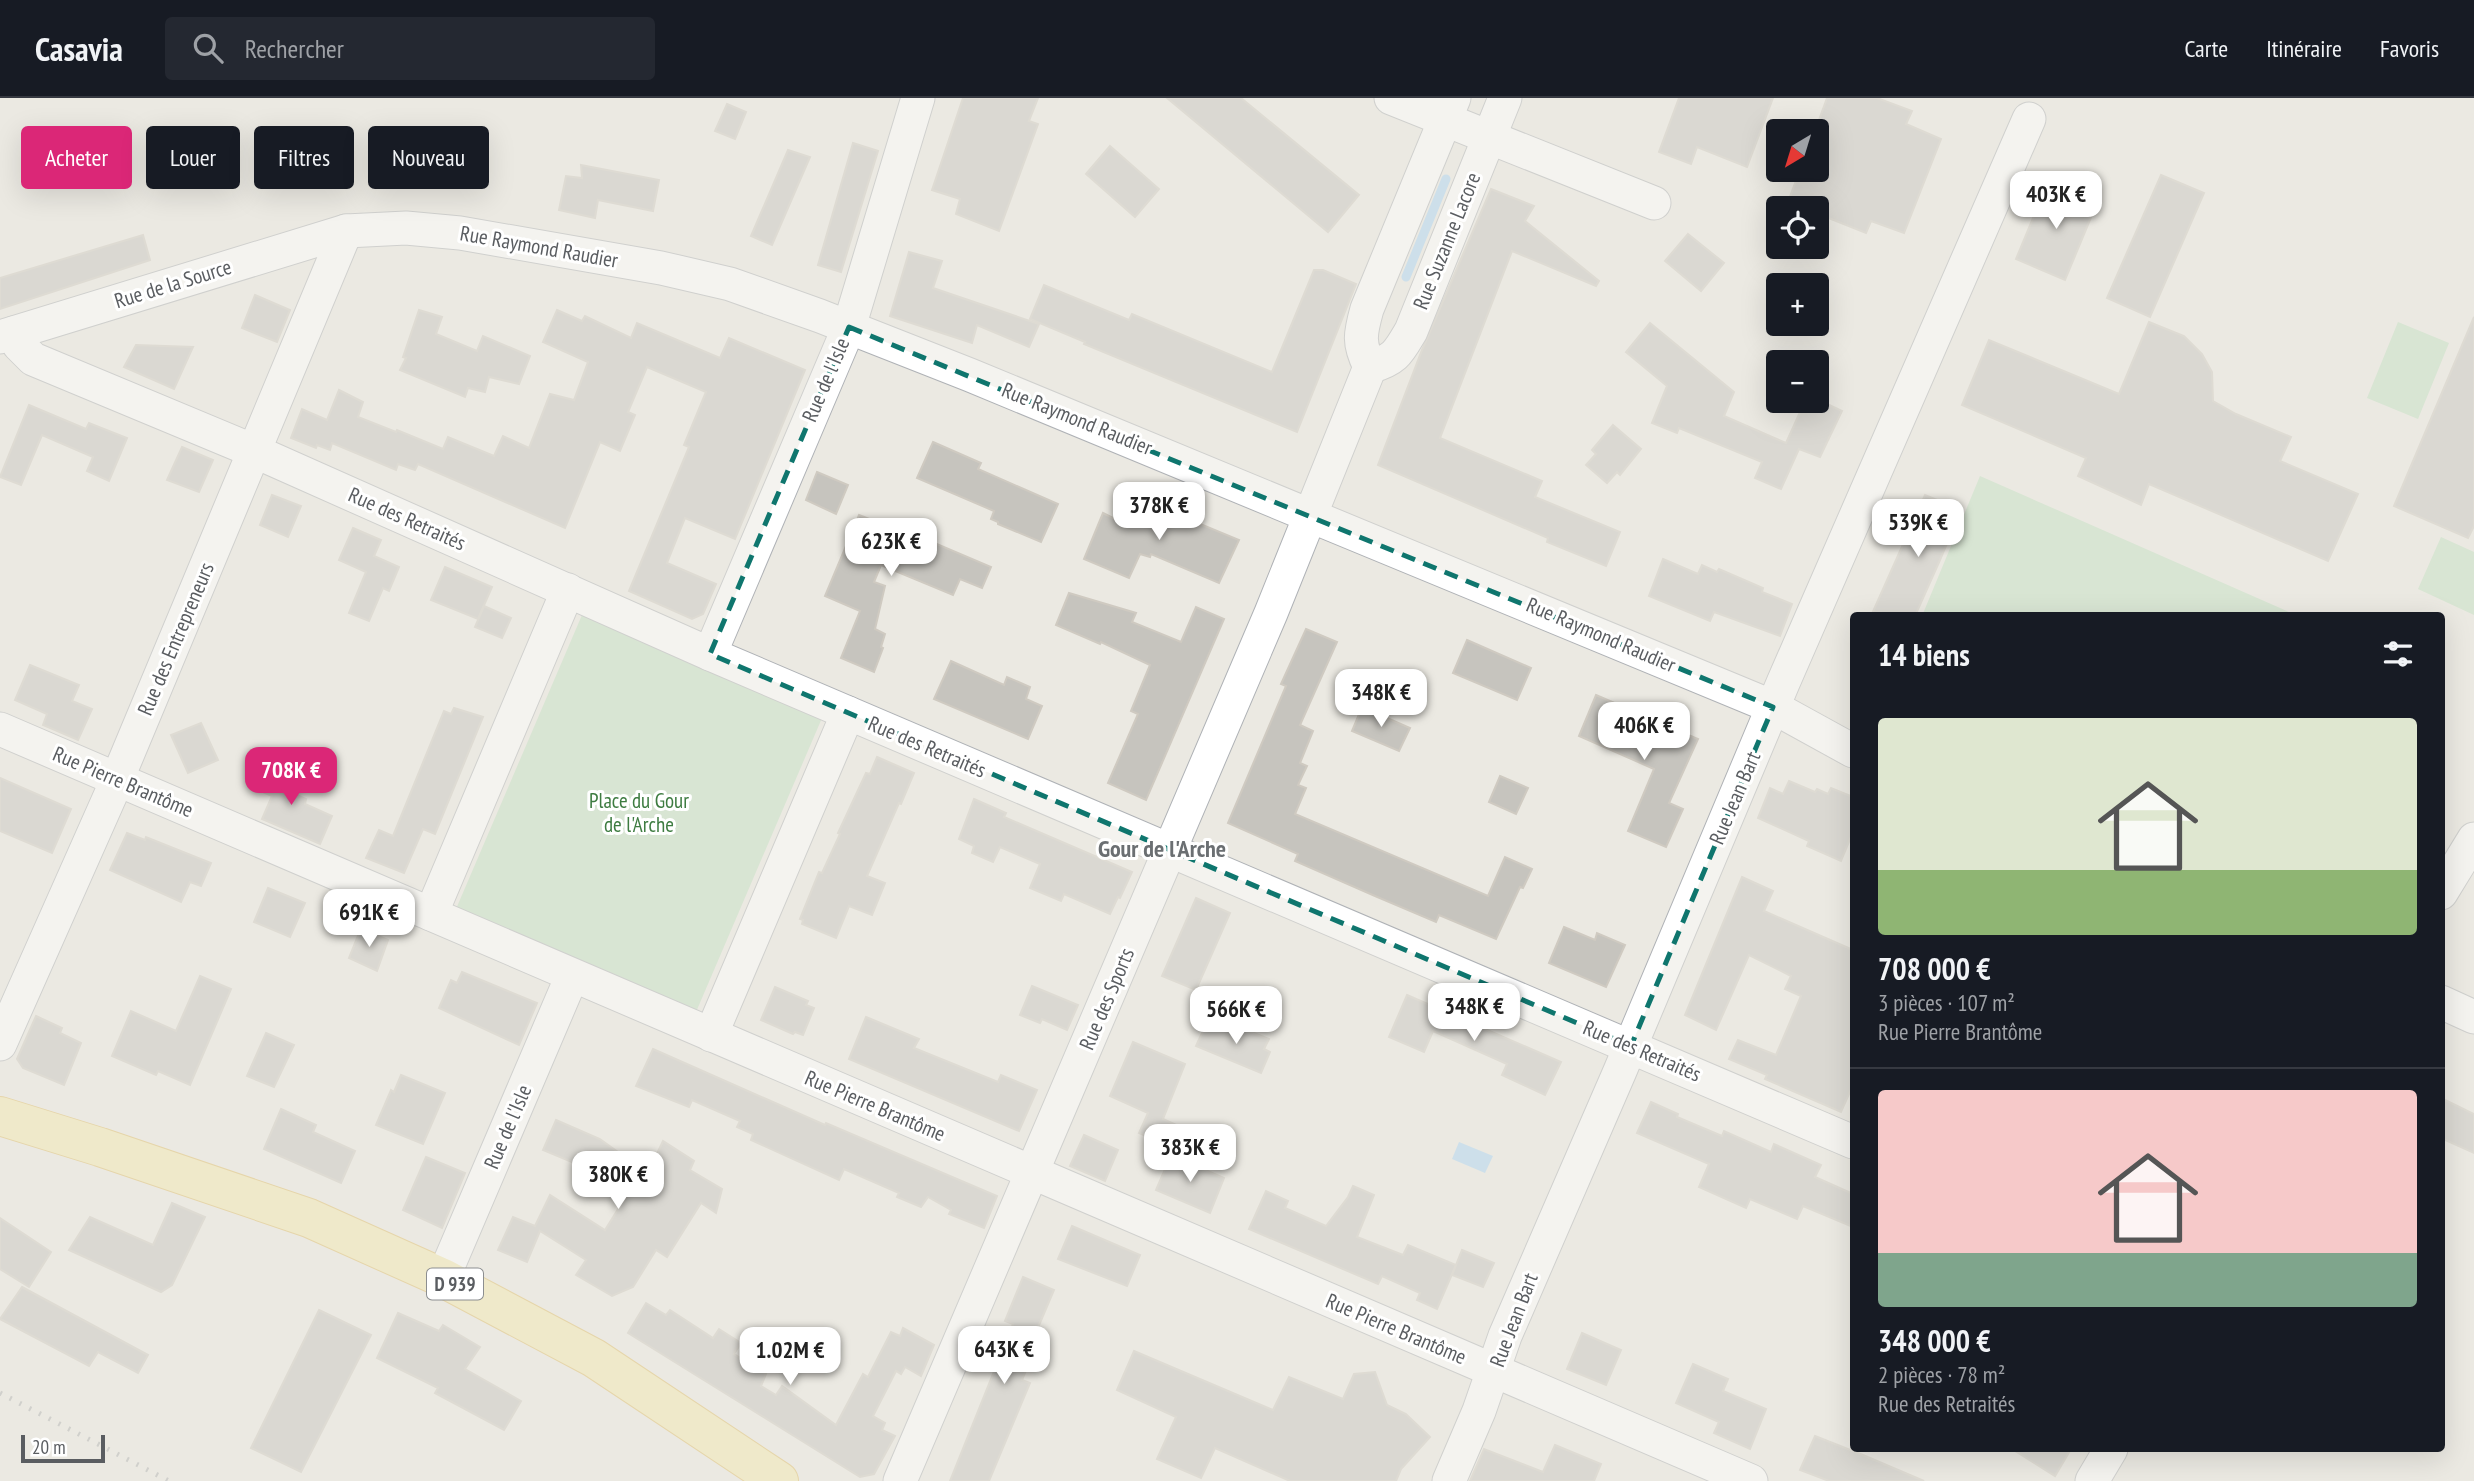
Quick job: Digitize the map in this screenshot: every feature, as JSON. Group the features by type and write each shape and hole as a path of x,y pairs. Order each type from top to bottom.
{"main road":[{"name":"D 939","path":"0,1116 113,1151 309,1218 443,1278 594,1358 779,1481"}],"street":[{"name":"Rue de l'Isle","path":"710,654 849,327 918,98"},
{"path":"1391,98 1450,109 1489,138 1654,203"},
{"name":"Rue Suzanne Lacore","path":"1370,367 1388,361 1399,351 1412,326 1505,98"},
{"path":"1311,515 1370,367 1362,351 1360,333 1367,309 1450,109"},
{"name":"Rue Jean Bart","path":"1449,1481 1494,1371 1505,1336 1773,707 2029,119"},
{"name":"Rue Raymond Raudier","path":"346,231 406,228 460,233 661,268 730,284 849,327 1311,515 1773,707 1850,749"},
{"name":"Rue de la Source","path":"7,335 346,231"},
{"name":"Rue des Entrepreneurs","path":"0,1044 117,779 346,231"},
{"path":"1367,309 1383,299 1395,301 1406,309 1412,326"},
{"name":"Rue des Retraités","path":"7,335 33,359 254,452 710,654 1850,1141"},
{"name":"Rue des Sports","path":"900,1481 1311,515"},
{"path":"431,914 568,590"},
{"path":"710,1035 848,713"},
{"name":"Rue Pierre Brantôme","path":"0,729 1751,1481"},
{"path":"2445,886 2474,839"},
{"name":"Rue de l'Isle","path":"443,1278 572,976"},
{"path":"2445,1004 2474,1017"},
{"path":"2092,1481 2109,1452"}],"highlighted area":[{"path":"849,327 1773,707 1631,1046 710,654"}],"green space":[{"path":"2398,322 2449,343 2418,419 2367,398"},
{"path":"1980,476 2289,612 1924,612"},
{"path":"2441,537 2474,552 2474,615 2418,589"},
{"name":"Place du Gour de l'Arche","path":"582,615 822,718 696,1012 456,909"}],"water":[{"path":"1459,1142 1493,1156 1485,1173 1452,1159"}],"building":[{"path":"963,98 1038,98 1029,121 1038,124 999,231 956,214 960,199 932,190"},
{"path":"1167,98 1241,98 1359,195 1328,232"},
{"path":"1679,98 1773,98 1747,167 1697,147 1691,164 1659,152"},
{"path":"1827,98 1877,98 1912,111 1906,124 1941,139 1904,233 1871,221 1866,233 1829,218 1829,196 1790,196 1796,182 1829,182 1829,119 1819,119"},
{"path":"727,104 746,112 735,139 715,131"},
{"path":"853,143 878,151 841,272 818,265"},
{"path":"1110,146 1159,189 1135,217 1086,174"},
{"path":"788,150 810,157 772,245 751,236"},
{"path":"581,165 659,180 653,211 598,200 595,218 559,210 566,176 582,178"},
{"path":"2161,175 2204,193 2150,317 2107,298"},
{"path":"2048,182 2097,203 2065,280 2016,259"},
{"path":"1491,189 1534,206 1525,221 1599,281 1596,286 1512,251 1440,438 1542,481 1535,497 1620,532 1606,566 1547,542 1548,538 1378,465 1422,350"},
{"path":"1688,234 1724,263 1701,291 1665,261"},
{"path":"143,235 150,260 0,309 0,278"},
{"path":"909,252 942,261 933,288 1039,324 1029,347 977,325 972,343 890,316"},
{"path":"1314,270 1323,270 1356,284 1297,432 1030,319 1044,285 1129,320 1132,314 1272,372"},
{"path":"255,295 290,310 277,342 242,328"},
{"path":"419,310 442,317 436,334 477,351 483,336 530,356 519,384 489,377 485,392 468,388 465,397 400,370"},
{"path":"557,310 582,321 585,316 631,338 637,323 720,358 729,338 805,370 735,539 685,518 667,563 716,584 703,614 692,619 629,591 689,447 684,445 706,392 647,367 628,412 635,415 620,451 600,442 565,528 418,464 415,470 398,464 396,470 332,443 330,450 317,445 316,448 291,438 302,409 327,420 339,390 363,402 358,417 443,449 448,437 494,456 503,436 529,448 550,394 574,400 588,362 543,342"},
{"path":"2474,317 2474,526 2468,538 2394,506"},
{"path":"2149,322 2184,336 2202,354 2212,372 2213,401 2236,414 2291,437 2280,461 2358,494 2328,561 2149,484 2141,505 2078,476 2086,458 1962,405 1989,340 2119,394"},
{"path":"1650,323 1734,392 1724,416 1786,443 1800,413 1829,413 1829,405 1842,411 1820,457 1799,449 1781,489 1755,478 1762,462 1679,428 1677,433 1652,423 1667,386 1626,352"},
{"path":"136,345 193,347 174,389 124,367"},
{"path":"29,405 86,429 89,423 127,438 109,481 87,471 93,457 42,435 21,485 0,477"},
{"path":"1613,425 1641,449 1620,475 1617,472 1607,483 1586,465 1596,454 1592,450"},
{"path":"933,442 981,463 978,469 1058,504 1041,542 998,524 991,519 994,511 917,478"},
{"path":"182,447 213,460 199,492 167,480"},
{"path":"817,472 848,485 836,514 806,500"},
{"path":"272,495 301,506 288,537 260,525"},
{"path":"1925,495 1961,510 1917,612 1873,612"},
{"path":"1140,499 1239,540 1219,583 1151,554 1150,557 1140,554 1129,578 1084,559 1103,513 1117,520 1122,505 1135,510"},
{"path":"859,515 882,524 883,521 991,567 982,588 960,579 953,595 881,565 874,582 885,586 875,629 885,634 874,672 841,658 860,611 825,596"},
{"path":"353,528 381,540 374,556 399,567 389,591 383,588 369,621 349,613 366,572 339,560"},
{"path":"1663,559 1698,574 1702,565 1717,572 1719,569 1763,588 1762,592 1792,604 1780,636 1714,612 1710,621 1649,596"},
{"path":"445,567 492,587 478,619 431,600"},
{"path":"1069,593 1136,613 1132,622 1181,642 1196,607 1224,619 1146,800 1108,783 1138,714 1131,711 1150,665 1056,625"},
{"path":"484,606 511,618 502,638 475,627"},
{"path":"1306,629 1337,642 1300,725 1313,731 1300,763 1307,766 1298,785 1306,788 1295,814 1488,896 1505,857 1532,869 1523,888 1520,887 1496,939 1439,915 1436,922 1375,896 1295,861 1298,854 1228,823 1286,686 1281,684"},
{"path":"1467,640 1531,668 1517,700 1453,673"},
{"path":"951,661 1004,685 1007,677 1030,687 1026,699 1042,706 1028,739 934,699"},
{"path":"30,665 79,685 72,701 92,709 78,740 43,725 47,714 15,700"},
{"path":"1596,695 1698,739 1669,803 1683,809 1666,847 1628,831 1654,769 1579,736"},
{"path":"1362,707 1410,728 1399,751 1352,731"},
{"path":"454,708 483,717 435,834 423,829 404,873 366,858 379,830 393,836 444,711 451,714"},
{"path":"201,723 218,760 188,773 171,735"},
{"path":"877,757 914,773 867,876 885,883 872,915 849,906 836,938 802,924 803,920 800,919 866,773 870,774"},
{"path":"265,766 298,780 292,793 306,799 305,804 332,816 320,844 262,819 272,796 256,789"},
{"path":"1500,776 1528,788 1516,814 1489,802"},
{"path":"0,778 71,809 52,853 0,831"},
{"path":"1789,781 1815,792 1817,789 1828,794 1831,788 1850,796 1850,839 1841,861 1807,846 1809,841 1758,818 1770,788 1783,794"},
{"path":"974,799 1006,813 1004,817 1132,872 1110,914 1064,894 1061,901 1030,888 1040,864 1000,847 993,862 972,853 974,846 959,839"},
{"path":"127,833 145,840 146,837 211,863 201,886 190,882 181,902 110,870"},
{"path":"1742,877 1773,891 1764,911 1850,949 1850,1092 1841,1112 1765,1079 1767,1075 1729,1059 1738,1040 1776,1055 1801,996 1785,989 1791,976 1749,955 1716,1030 1685,1015"},
{"path":"268,888 305,903 290,937 254,922"},
{"path":"1196,898 1230,913 1196,990 1162,976"},
{"path":"1564,927 1595,940 1597,933 1625,945 1606,987 1549,963"},
{"path":"361,928 388,940 377,971 349,958"},
{"path":"462,972 537,1003 519,1045 439,1008 451,980 457,983"},
{"path":"200,976 231,989 190,1085 158,1071 156,1075 112,1056 131,1011 176,1031"},
{"path":"1032,986 1078,1005 1067,1030 1042,1019 1040,1023 1020,1015"},
{"path":"775,987 808,1001 806,1005 814,1008 803,1035 795,1032 793,1034 761,1020"},
{"path":"1407,995 1561,1062 1545,1095 1502,1075 1507,1064 1433,1031 1424,1052 1389,1037"},
{"path":"36,1016 62,1028 60,1033 81,1043 64,1085 23,1068 17,1059"},
{"path":"866,1017 919,1039 914,1048 998,1082 1001,1075 1037,1090 1019,1131 849,1059"},
{"path":"1207,1022 1233,1033 1237,1026 1269,1039 1264,1049 1270,1052 1261,1073 1196,1046"},
{"path":"266,1033 294,1045 274,1087 247,1076"},
{"path":"1133,1042 1185,1064 1163,1119 1183,1128 1174,1148 1139,1133 1148,1113 1110,1096"},
{"path":"653,1049 825,1125 826,1123 997,1196 984,1228 949,1214 951,1210 928,1197 921,1207 897,1197 899,1193 844,1169 839,1180 751,1140 753,1134 737,1127 740,1121 692,1100 689,1107 636,1086"},
{"path":"401,1075 445,1093 423,1144 376,1125 391,1090 394,1092"},
{"path":"2445,1100 2474,1114 2474,1153 2445,1140"},
{"path":"1651,1102 1678,1114 1677,1117 1722,1136 1724,1131 1771,1152 1774,1144 1821,1165 1815,1177 1850,1193 1850,1226 1803,1206 1797,1219 1750,1199 1746,1208 1699,1187 1709,1164 1637,1133"},
{"path":"281,1109 316,1125 313,1132 355,1151 341,1183 264,1149"},
{"path":"556,1120 600,1139 643,1170 651,1158 654,1160 663,1141 694,1161 690,1170 722,1189 716,1213 701,1203 667,1257 656,1250 633,1287 612,1296 576,1275 586,1260 540,1231 527,1262 498,1250 513,1217 535,1226 550,1195 605,1230 628,1193 575,1159 574,1163 543,1150"},
{"path":"1084,1135 1118,1150 1105,1181 1070,1166"},
{"path":"1171,1155 1224,1178 1210,1213 1156,1190"},
{"path":"426,1157 465,1173 442,1228 403,1210"},
{"path":"1353,1186 1374,1195 1357,1237 1403,1255 1408,1245 1456,1265 1437,1309 1417,1300 1420,1293 1382,1276 1378,1284 1249,1229 1266,1191 1288,1201 1285,1208 1326,1226"},
{"path":"172,1203 205,1217 172,1285 161,1292 69,1250 90,1217 153,1245"},
{"path":"0,1218 51,1252 29,1287 0,1269"},
{"path":"1072,1226 1140,1255 1127,1286 1058,1259"},
{"path":"1462,1250 1494,1263 1483,1287 1452,1275"},
{"path":"1023,1277 1054,1290 1034,1337 1039,1339 1022,1380 1030,1383 989,1481 950,1481 1013,1324 1005,1321"},
{"path":"22,1287 148,1355 138,1373 98,1352 89,1366 0,1319"},
{"path":"646,1303 666,1315 670,1310 713,1338 719,1329 741,1343 734,1354 766,1374 761,1386 776,1395 782,1386 836,1425 863,1374 868,1377 891,1332 900,1336 903,1328 934,1345 921,1376 905,1367 901,1374 896,1371 873,1416 885,1423 882,1430 895,1436 874,1474 860,1477 628,1333"},
{"path":"319,1310 371,1335 301,1472 251,1448"},
{"path":"398,1313 439,1331 443,1325 480,1347 465,1369 521,1401 504,1430 435,1393 438,1388 377,1358"},
{"path":"1582,1333 1621,1350 1606,1385 1567,1369"},
{"path":"1134,1351 1273,1410 1289,1377 1343,1399 1354,1374 1375,1372 1387,1405 1406,1414 1430,1437 1401,1469 1396,1481 1290,1481 1215,1448 1201,1478 1157,1459 1176,1417 1117,1390"},
{"path":"1693,1364 1728,1379 1723,1391 1766,1409 1750,1449 1714,1433 1719,1422 1676,1403"},
{"path":"1815,1436 1924,1481 1829,1481 1800,1470"},
{"path":"1555,1445 1601,1464 1594,1481 1470,1481 1484,1449 1543,1472"},
{"path":"2017,1452 2069,1452 2055,1476"}],"waterway":[{"path":"1406,277 1446,179"}],"railway":[{"path":"0,1393 169,1481"}],"district":[{"name":"Gour de l'Arche","path":"1162,849"}]}
